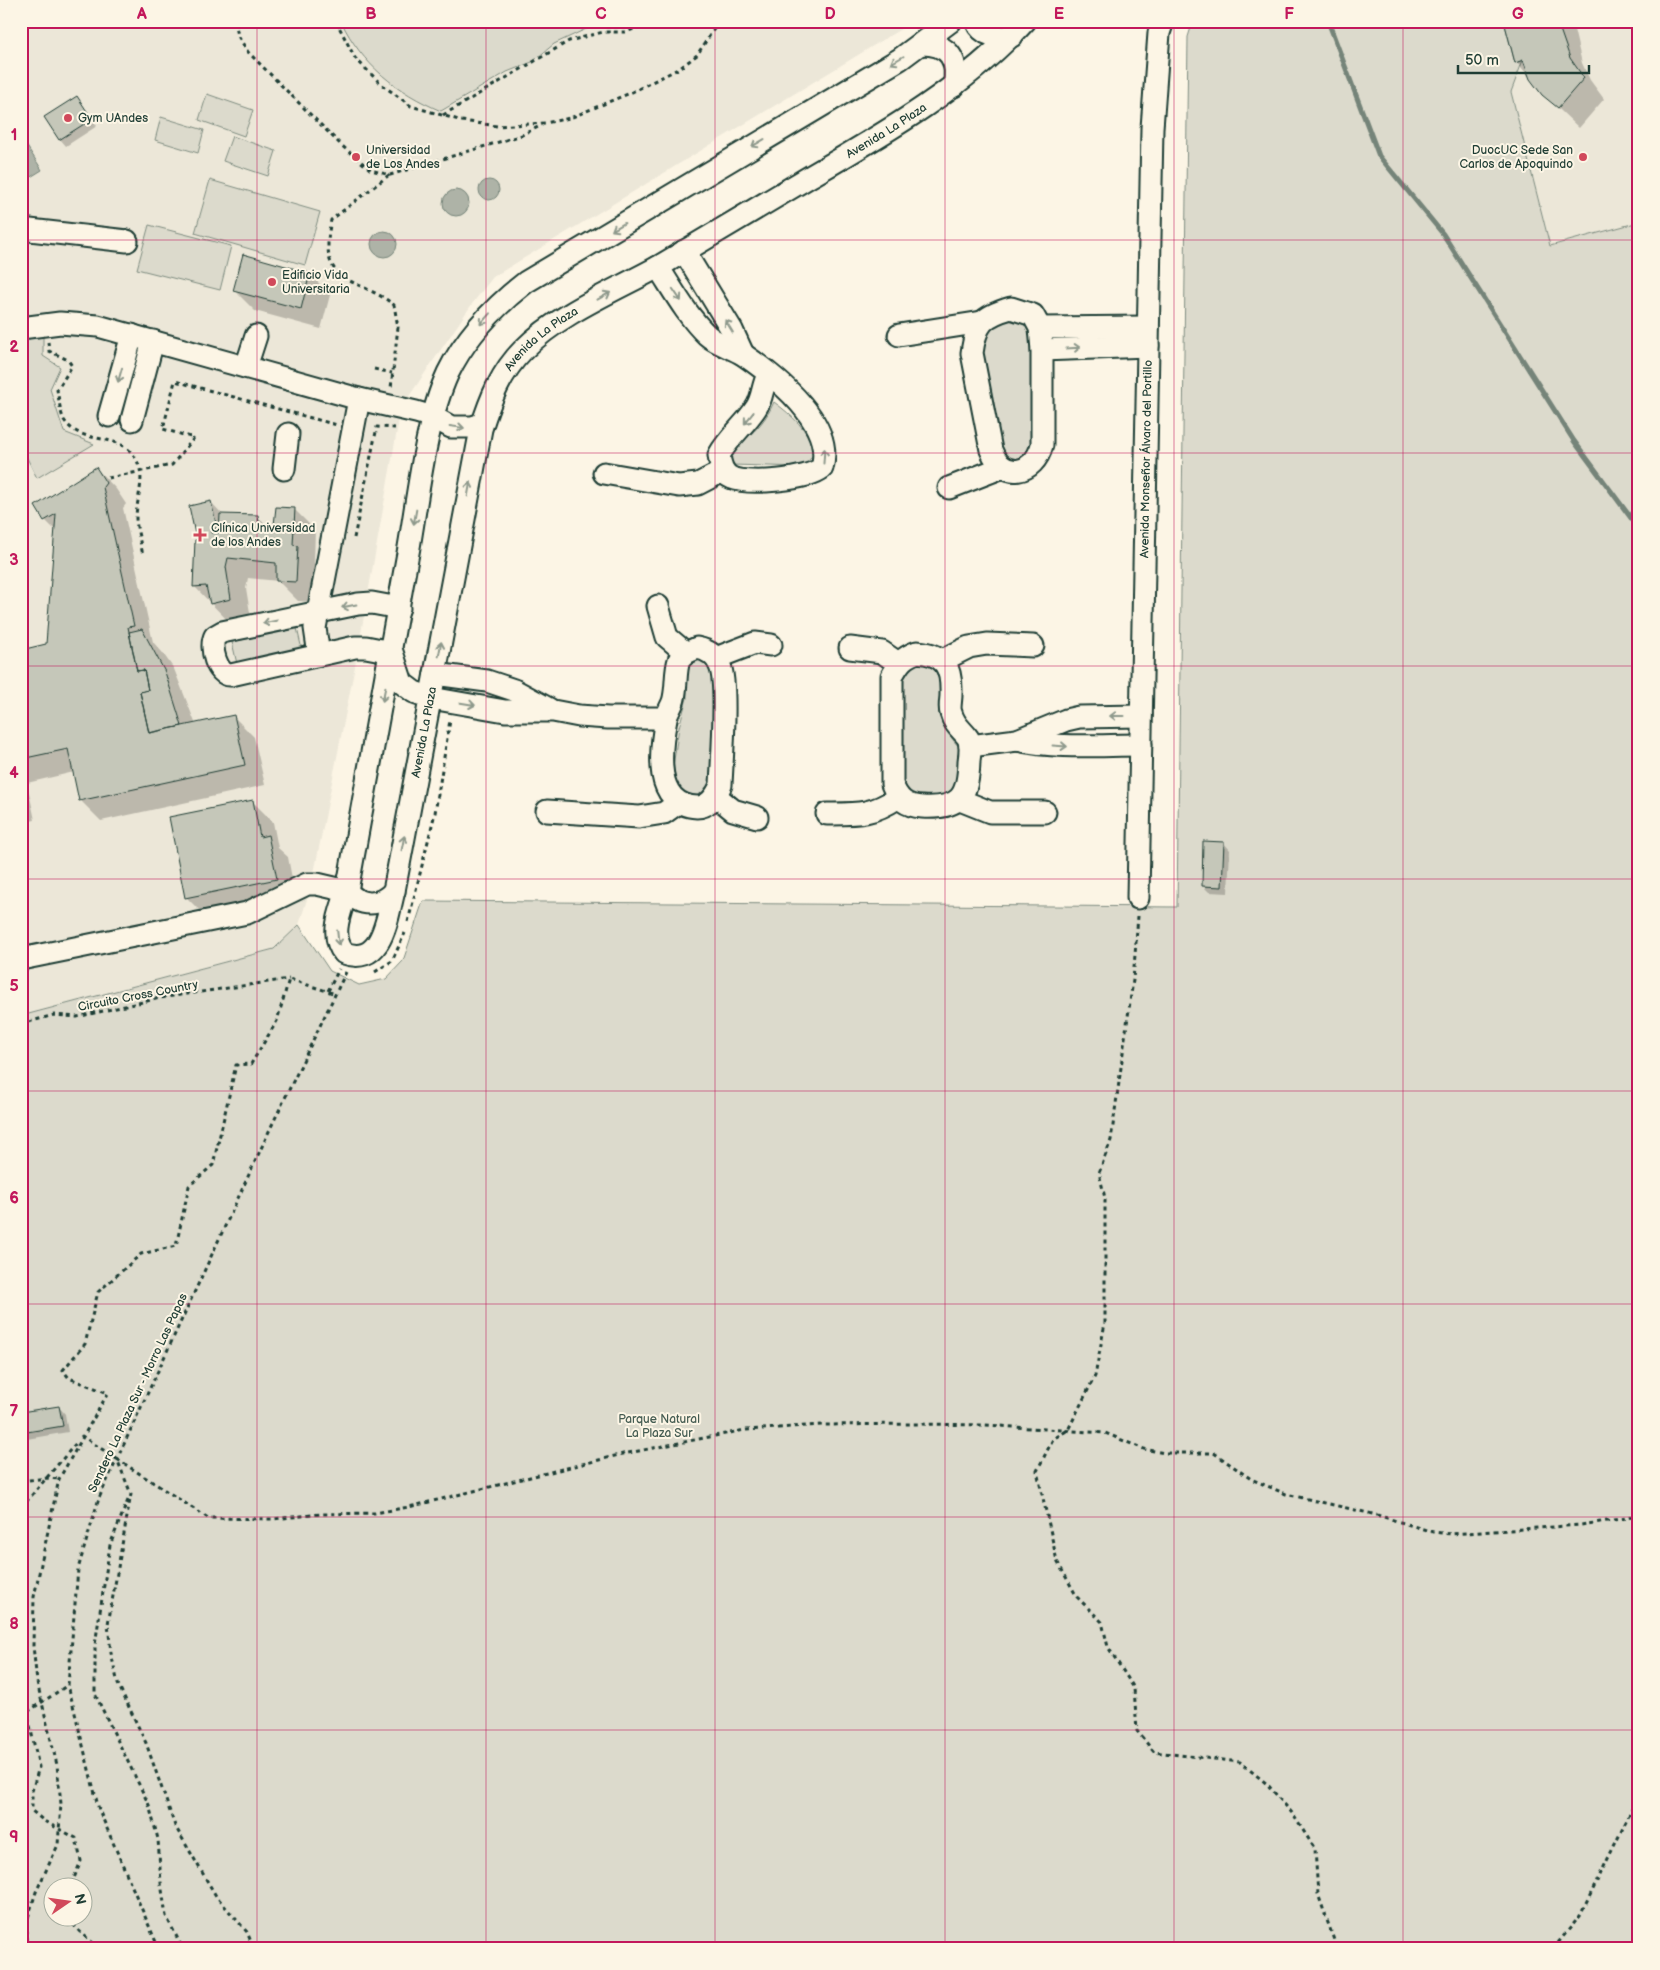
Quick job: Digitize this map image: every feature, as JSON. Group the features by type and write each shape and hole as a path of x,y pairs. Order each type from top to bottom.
{"street":[{"name":"Avenida La Plaza","path":"951,21 922,44 526,282 500,303 473,332 448,373 432,417 392,652 346,891 337,925 336,939 344,954 356,956 372,951 381,940 394,891 482,424 501,379 522,350 553,325 658,267 860,148 954,86 1018,28"},
{"path":"976,21 987,34 999,38 1018,28"},
{"name":"Avenida Monseñor Álvaro del Portillo","path":"1138,898 1152,128 1159,33 1163,21"},
{"path":"922,44 933,44 950,55 955,65 954,86"},
{"path":"21,228 127,242"},
{"path":"684,251 732,330 743,354"},
{"path":"658,267 696,323 709,336 722,346 743,354 768,375 785,385 800,402 816,429 824,448 822,468 815,474 788,479 740,479 731,477 723,471 719,455 726,442 758,407 768,375"},
{"path":"949,488 1003,468 1015,470 1031,466 1039,457 1042,433 1042,350 1040,328 1033,315 1012,308 991,314 982,322 974,338 972,353 991,450 995,461 1003,468"},
{"path":"899,335 982,322"},
{"path":"21,328 46,324 98,326 359,399 432,417 441,423 462,428 482,424"},
{"path":"1040,328 1148,336"},
{"path":"109,416 132,335"},
{"path":"246,367 256,336"},
{"path":"1042,350 1148,336"},
{"path":"132,420 152,341"},
{"path":"319,654 315,634 318,612 359,399"},
{"path":"284,469 288,434"},
{"path":"604,473 679,486 698,484 723,471"},
{"path":"398,608 365,603 222,632 215,636 213,642 219,670 228,676 319,654 361,647 392,652 402,682 414,692 431,698 505,711 553,711 608,718 666,718"},
{"path":"658,606 667,637 686,654"},
{"path":"716,658 755,643 771,645"},
{"path":"943,660 969,648 987,644 1033,646"},
{"path":"697,648 708,650 716,658 723,678 721,785 716,796 701,807 678,803 669,795 664,784 662,763 666,718 673,702 679,660 697,648"},
{"path":"850,648 882,652 898,663"},
{"path":"960,800 969,780 970,746 968,738 957,728 950,712 950,673 943,660 934,653 917,652 906,656 898,663 892,676 892,784 898,798 910,807 940,808 960,800 990,812 1045,812"},
{"path":"435,674 488,681 514,690 553,711"},
{"path":"970,746 1017,740 1066,720 1092,716 1141,716"},
{"path":"1017,740 1038,745 1071,747 1140,745"},
{"path":"716,796 733,810 757,817"},
{"path":"827,814 857,814 876,811 898,798"},
{"path":"547,811 639,817 664,813 678,803"},
{"path":"21,959 247,913 307,884 317,884 346,891 357,900 370,904 384,900 394,891"}],"path":[{"path":"235,21 238,36 248,52 341,145 371,170 390,175"},
{"path":"336,21 355,58 381,84 411,106 443,115 498,126 545,123 570,118 680,68 697,55 719,21"},
{"path":"443,115 569,41 603,32 626,32 655,21"},
{"path":"390,406 398,327 394,305 385,298 347,281 333,268 327,253 331,220 390,175 522,135 545,123"},
{"path":"46,324 49,352 68,360 72,366 57,390 64,419 73,430 86,436 109,439 123,445 135,457 141,470 136,520 143,556"},
{"path":"374,369 392,373"},
{"path":"108,478 172,465 194,438 163,429 175,382 353,429 377,427 404,429"},
{"path":"353,543 377,427"},
{"path":"369,974 380,970 392,961 402,944 433,822 453,702"},
{"path":"1138,898 1135,962 1111,1140 1098,1174 1105,1198 1106,1323 1095,1376 1068,1430 1053,1439 1037,1471 1040,1490 1057,1561 1077,1597 1102,1622 1108,1646 1134,1688 1137,1731 1154,1752 1240,1762 1267,1784 1292,1813 1315,1849 1318,1894 1337,1949"},
{"path":"328,991 340,966 352,972"},
{"path":"26,1949 26,1924 36,1892 58,1845 61,1804 57,1766 37,1682 33,1646 34,1597 59,1479 108,1393 69,1378 63,1370 86,1344 98,1292 141,1254 176,1246 189,1186 213,1164 236,1065 251,1064 277,1021 290,979 336,994"},
{"name":"Circuito Cross Country","path":"21,1024 54,1015 76,1017 160,998 290,979"},
{"name":"Sendero La Plaza Sur - Morro Las Papas","path":"158,1949 99,1810 68,1685 78,1569 99,1498 336,994 345,979"},
{"path":"82,1436 208,1518 273,1519 320,1514 375,1512 409,1507 623,1454 744,1430 823,1425 916,1424 1105,1433 1144,1449 1165,1453 1214,1453 1251,1479 1286,1494 1377,1515 1433,1532 1469,1534 1503,1532 1538,1526 1581,1525 1639,1516"},
{"path":"21,1508 82,1436"},
{"path":"117,1459 131,1494 108,1624 111,1654 118,1684 146,1743 175,1826 216,1896 247,1932 254,1949"},
{"path":"21,1481 47,1478 59,1479"},
{"path":"131,1494 110,1545 95,1645 95,1694 130,1763 149,1806 158,1839 161,1883 166,1916 183,1949"},
{"path":"68,1685 42,1704 22,1715 29,1721 39,1767 32,1791 32,1811 76,1838 80,1862 74,1878"},
{"path":"1553,1949 1580,1916 1639,1795"},
{"path":"76,1928 100,1949"},
{"path":"21,1944 22,1949"}],"shaded area":[{"path":"21,21 914,21 493,277 472,304 401,408 356,661 312,883 299,925 274,949 21,1016"},
{"name":"DuocUC Sede San Carlos de Apoquindo","path":"1493,21 1639,21 1639,222 1550,246"},
{"path":"21,137 42,170 21,183"},
{"path":"489,180 496,183 499,190 496,197 489,200 482,197 479,190 482,183"},
{"path":"456,190 465,194 469,203 465,212 456,216 447,212 443,203 447,194"},
{"path":"384,231 393,235 397,244 393,253 384,257 375,253 371,244 375,235"}],"green space":[{"path":"341,21 635,21 611,23 586,29 554,44 532,62 507,72 441,111 410,95 382,75 359,51"},
{"name":"Parque Natural La Plaza Sur","path":"1193,21 1504,21 1515,63 1523,60 1511,92 1550,246 1639,222 1639,1949 21,1949 21,1016 274,949 299,925 330,971 359,985 386,979 403,961 423,901 1177,907 1188,37"},
{"path":"207,94 253,110 244,136 199,120"},
{"path":"161,117 204,130 198,153 155,140"},
{"path":"232,136 276,151 268,176 223,161"},
{"path":"210,180 320,212 305,265 195,233"},
{"path":"149,225 231,246 220,290 137,269"},
{"path":"1022,316 1032,331 1034,444 1027,462 1006,464 997,452 981,343 991,323"},
{"path":"43,335 43,356 60,367 50,389 64,432 94,444 37,478 21,446 21,341"},
{"path":"774,402 799,424 812,443 815,451 805,467 731,465 727,454 760,425"},
{"path":"297,628 302,650 237,664 232,642"},
{"path":"702,658 715,677 713,789 695,800 679,794 673,767 679,727 687,698 685,661"},
{"path":"930,661 942,675 942,706 945,724 954,741 962,750 961,773 950,796 926,798 905,795 892,773 896,686 909,663"}],"building":[{"path":"1504,21 1557,21 1570,58 1584,78 1558,108 1542,95 1530,79 1523,60 1515,63"},
{"name":"Gym UAndes","path":"77,96 92,119 59,140 44,117"},
{"name":"Edificio Vida Universitaria","path":"243,254 310,273 301,309 233,291"},
{"path":"96,467 106,483 103,487 134,626 128,627 137,671 144,670 148,690 140,692 149,733 234,715 245,765 79,801 68,749 21,759 21,650 46,644 56,514 44,521 35,506"},
{"path":"211,501 217,528 211,530 211,533 219,533 220,514 258,515 259,524 274,525 276,507 295,508 293,545 298,546 296,582 276,581 276,563 228,558 226,567 231,599 210,604 206,586 193,587 195,540 201,538 200,533 195,534 189,506"},
{"path":"142,629 165,672 182,726 149,733 140,692 148,690 144,670 137,671 129,632"},
{"path":"253,800 260,837 268,835 277,879 185,898 169,817"},
{"path":"1203,841 1224,842 1222,887 1202,886"},
{"path":"59,1406 63,1426 21,1433 21,1412"}],"waterway":[{"path":"1328,21 1379,156 1443,234 1574,441 1631,518 1639,522"}],"place":[{"name":"Gym UAndes","path":"68,118"},
{"name":"Universidad de Los Andes","path":"356,157"},
{"name":"DuocUC Sede San Carlos de Apoquindo","path":"1583,157"},
{"name":"Edificio Vida Universitaria","path":"272,282"},
{"name":"Clínica Universidad de los Andes","path":"200,535"}]}
